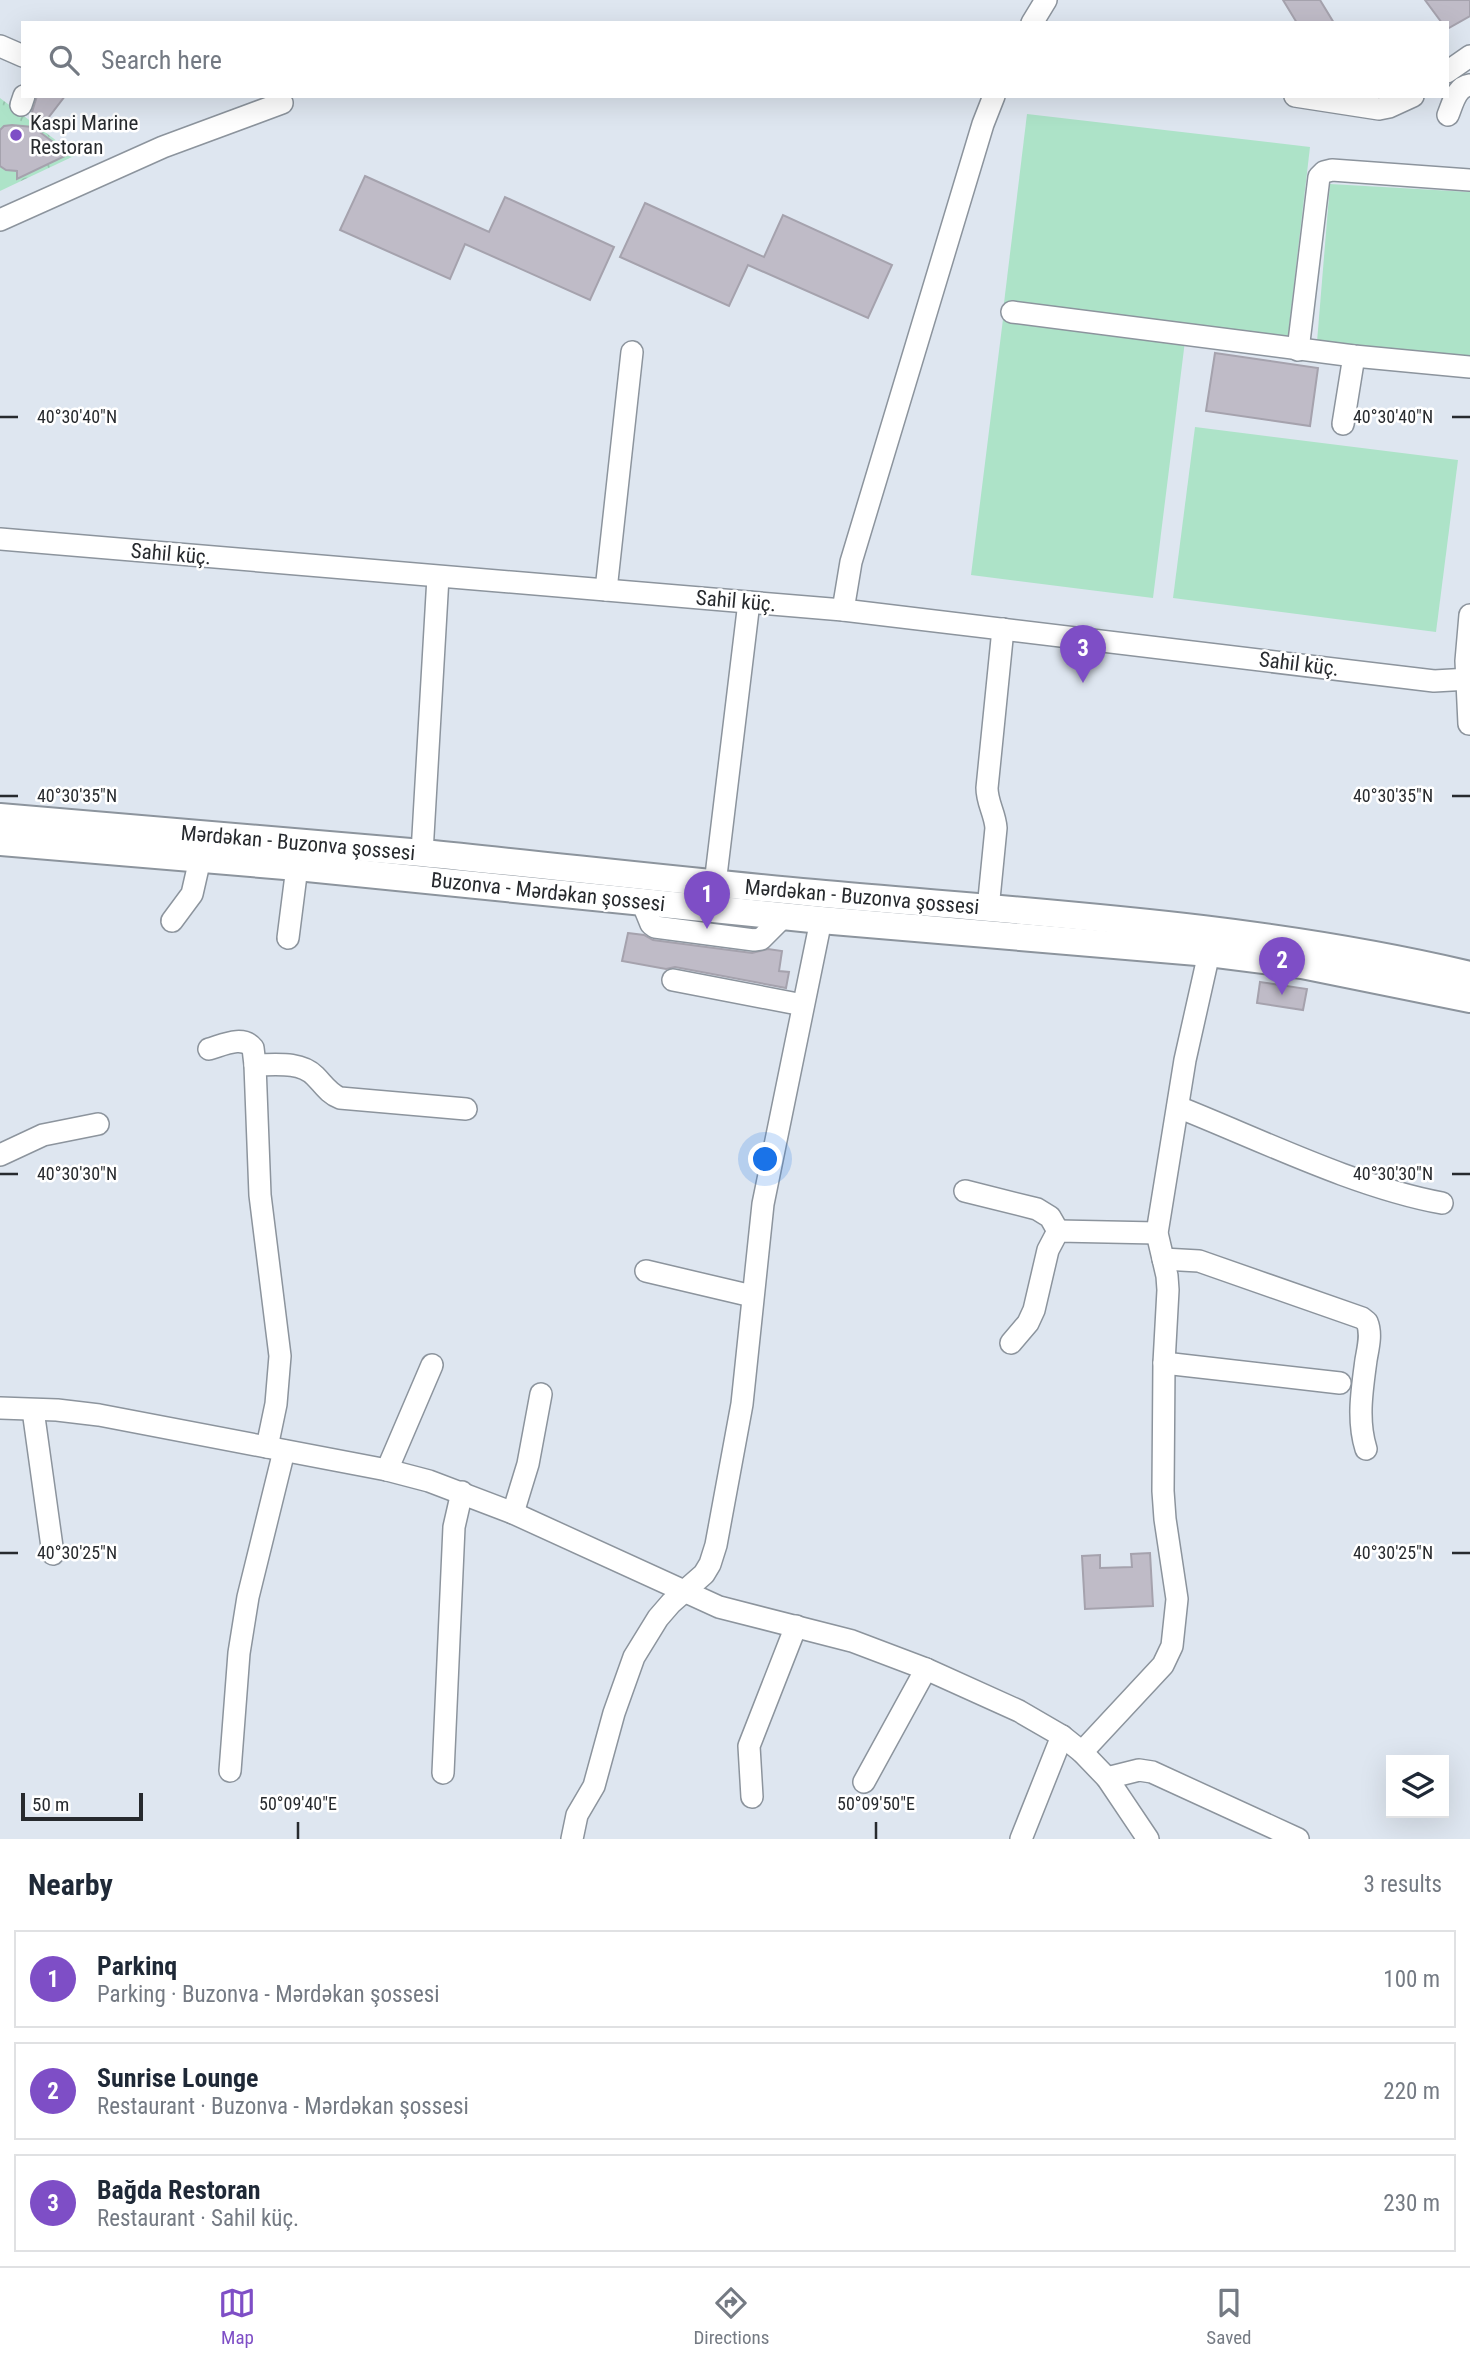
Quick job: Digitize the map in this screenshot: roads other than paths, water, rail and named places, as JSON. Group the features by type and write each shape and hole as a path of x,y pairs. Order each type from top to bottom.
{"main road":[{"name":"Mərdəkan - Buzonva şossesi","path":"0,817 422,853 715,884 1212,929 1390,956 1470,975"},
{"name":"Buzonva - Mərdəkan şossesi","path":"0,842 297,867 821,920 1209,953 1302,965 1470,999"}],"street":[{"path":"1033,21 1045,0"},
{"path":"0,46 21,55"},
{"path":"1449,71 1470,56"},
{"path":"1448,115 1459,91 1470,85"},
{"path":"843,610 851,562 983,124 993,98"},
{"path":"1309,98 1378,108 1389,107 1409,98"},
{"path":"0,220 163,147 282,103"},
{"path":"1298,349 1316,187 1324,172 1332,170 1470,180"},
{"path":"1012,312 1354,356 1470,367"},
{"path":"606,590 632,352"},
{"path":"1343,424 1354,356"},
{"name":"Sahil küç.","path":"0,539 843,610 1434,681 1468,680"},
{"path":"422,853 438,577"},
{"path":"715,884 748,602"},
{"path":"1469,724 1470,615"},
{"path":"988,909 996,819 987,800 987,788 1003,629"},
{"path":"172,921 192,894 200,859"},
{"path":"288,937 297,867"},
{"path":"572,1839 577,1815 594,1786 614,1713 634,1657 658,1618 704,1573 716,1545 742,1404 763,1204 821,920"},
{"path":"1082,1752 1163,1665 1172,1646 1177,1610 1163,1491 1164,1363 1168,1290 1157,1233 1185,1060 1209,953"},
{"path":"673,980 803,1005"},
{"path":"209,1049 239,1041 246,1042 253,1048 260,1195 280,1356 276,1449 239,1653 230,1771"},
{"path":"255,1065 296,1066 307,1069 332,1095 340,1098 466,1109"},
{"path":"1178,1107 1349,1176 1411,1197 1442,1202"},
{"path":"0,1155 43,1135 97,1124"},
{"path":"965,1191 1037,1209 1050,1217 1058,1231"},
{"path":"1058,1231 1157,1233"},
{"path":"1011,1343 1028,1323 1034,1310 1048,1250 1058,1231"},
{"path":"1163,1259 1199,1261 1367,1322 1369,1335 1361,1427 1367,1450"},
{"path":"646,1272 752,1296"},
{"path":"1164,1363 1340,1383"},
{"path":"387,1470 432,1365"},
{"path":"513,1513 528,1464 541,1394"},
{"path":"0,1408 78,1412 387,1470 462,1492 683,1592 738,1613 852,1641 926,1669 1019,1711 1062,1736 1082,1752 1107,1778 1148,1839"},
{"path":"33,1410 53,1554"},
{"path":"443,1773 454,1527 462,1492"},
{"path":"752,1797 749,1746 796,1626"},
{"path":"864,1782 926,1669"},
{"path":"1021,1839 1062,1736"},
{"path":"1107,1778 1139,1770 1152,1772 1298,1839"}],"place":[{"name":"Kaspi Marine Restoran","path":"16,135"},
{"name":"Bağda Restoran","path":"1083,683"},
{"name":"Parkinq","path":"707,929"},
{"name":"Sunrise Lounge","path":"1282,995"}]}
